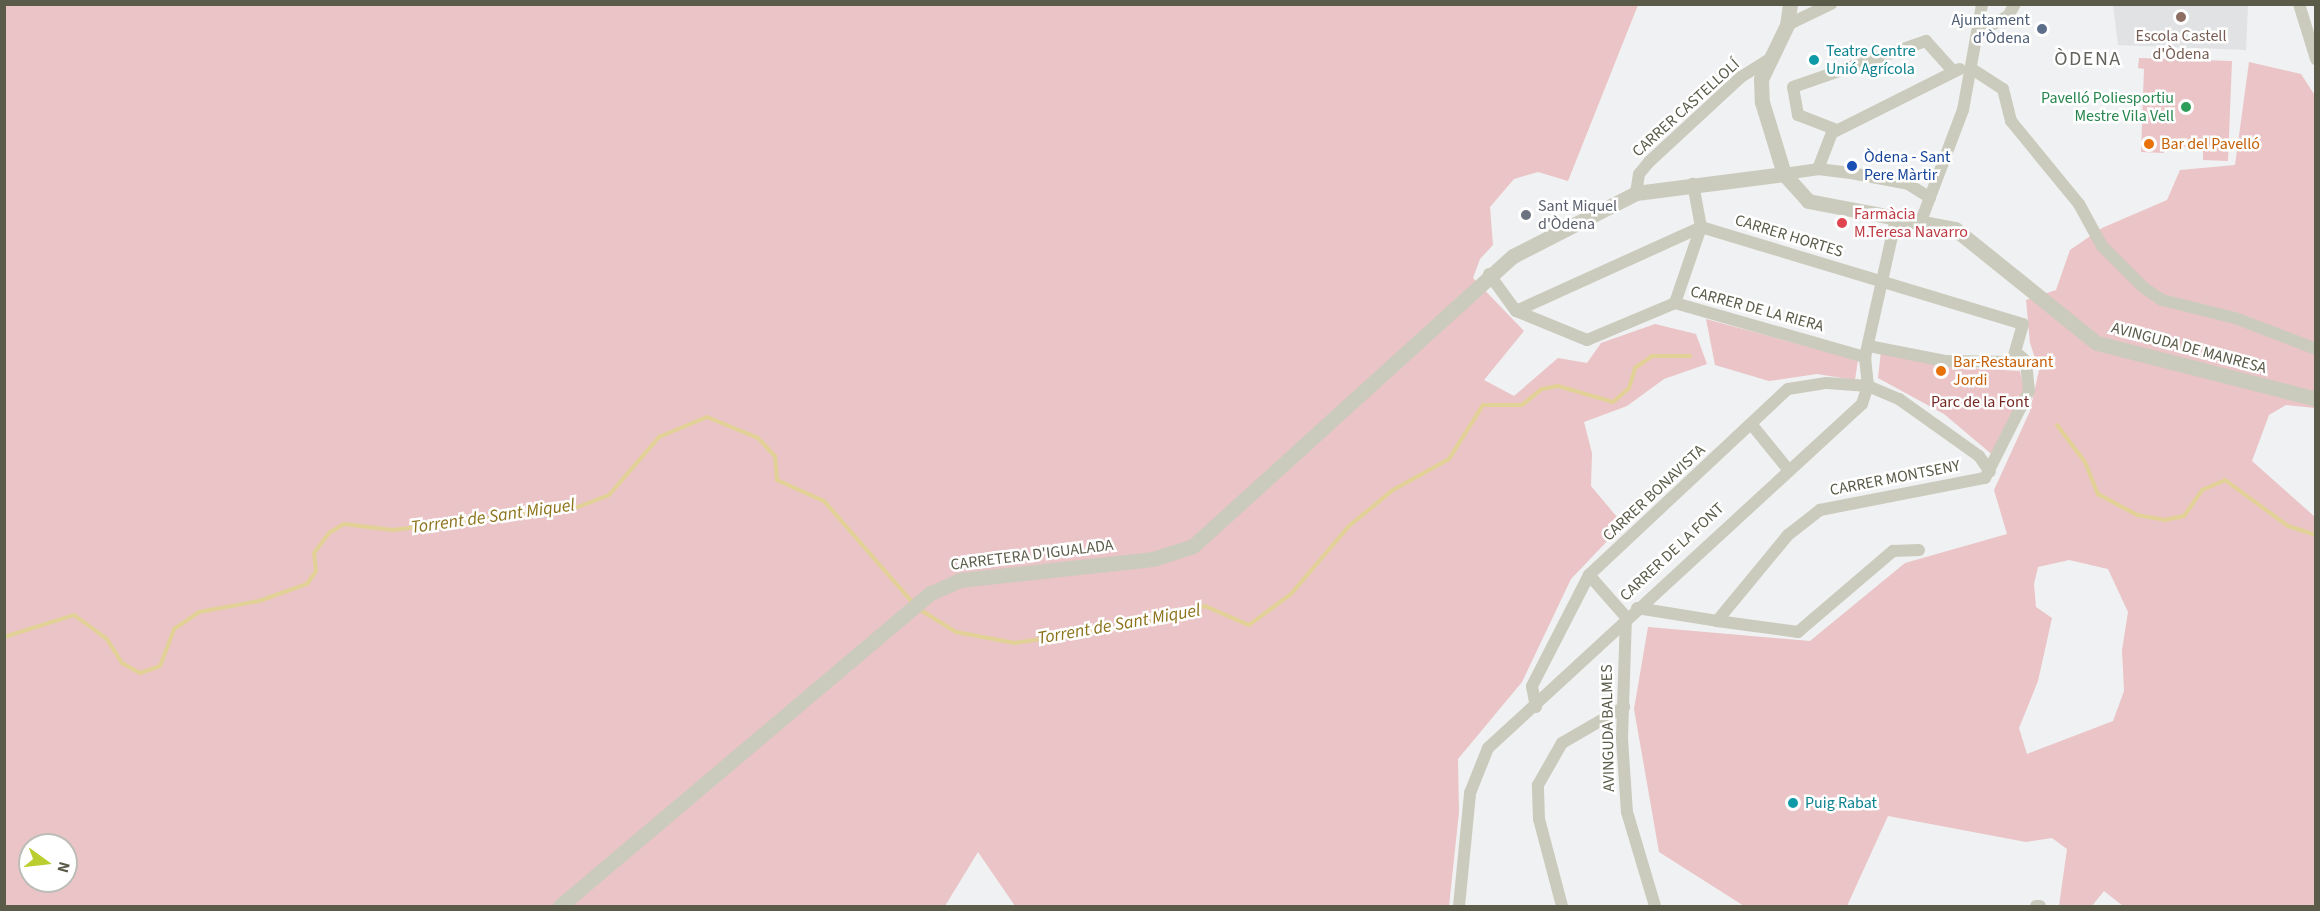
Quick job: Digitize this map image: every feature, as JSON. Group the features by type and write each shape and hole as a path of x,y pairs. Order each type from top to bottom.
{"street":[{"path":"1790,4 1787,25 1761,79 1762,102 1784,174 1818,169 1908,184 1930,198"},
{"path":"1787,25 1831,4"},
{"path":"1921,221 1972,69 1982,4"},
{"path":"1979,32 2008,16 2015,4"},
{"path":"2299,4 2316,59"},
{"path":"2308,36 2316,22"},
{"path":"1837,130 1798,115 1793,87 1926,41 1953,71"},
{"name":"CARRER CASTELLOLÍ","path":"1636,193 1639,174 1650,161 1741,77 1772,57"},
{"path":"1818,169 1837,130 1953,71 1972,69 2003,89 2011,121 2079,204 2102,246 2144,288 2162,300 2235,318 2316,349"},
{"name":"CARRETERA D'IGUALADA","path":"560,906 915,605 960,580 1153,559 1194,546 1432,330 1490,274 1513,256 1636,193 1784,174"},
{"name":"AVINGUDA DE MANRESA","path":"1784,174 1820,207 1955,228 1977,243 2097,343 2316,399"},
{"path":"1675,303 1701,227 1693,184"},
{"path":"1896,218 1867,351 1868,386 1928,416 1979,456 1990,472 2029,391 2026,361 2015,358"},
{"path":"1490,274 1516,311 1701,227"},
{"name":"CARRER HORTES","path":"1701,227 2023,324 2015,358"},
{"name":"CARRER DE LA RIERA","path":"1516,311 1587,340 1675,303 1867,351 1945,361 2015,358"},
{"name":"CARRER BONAVISTA","path":"1536,707 1532,686 1589,575 1788,389 1827,383 1868,386"},
{"name":"CARRER DE LA FONT","path":"1459,906 1470,793 1488,748 1536,707 1626,617 1787,468 1862,404 1868,386"},
{"path":"1752,425 1787,468"},
{"name":"CARRER MONTSENY","path":"1717,621 1788,535 1820,510 1985,478 1990,472"},
{"path":"1637,608 1798,632 1893,551 1919,550"},
{"path":"1589,575 1626,617"},
{"name":"AVINGUDA BALMES","path":"1626,617 1623,707 1627,812 1655,906"},
{"path":"1562,906 1539,819 1538,785 1562,743 1623,707"}],"shaded area":[{"name":"Escola Castell d'Òdena","path":"2113,5 2248,5 2246,50 2118,45"}],"green space":[{"path":"5,5 1638,5 1568,181 1538,172 1514,179 1490,207 1493,245 1480,259 1473,278 1524,331 1484,380 1514,396 1558,358 1587,363 1601,343 1655,324 1696,334 1707,364 1664,379 1627,406 1584,422 1592,453 1591,486 1617,517 1612,536 1571,579 1522,682 1458,759 1459,812 1449,906 1015,906 978,852 945,906 5,906"},
{"name":"Pavelló Poliesportiu Mestre Vila Vell","path":"2139,58 2232,61 2228,161 2203,160 2203,147 2165,146 2164,153 2141,152 2144,69 2138,68"},
{"path":"2249,62 2301,74 2316,97 2315,408 2286,405 2269,415 2252,461 2315,517 2315,906 2123,906 2104,891 2092,906 2059,906 2067,849 2052,838 2026,842 1888,816 1847,906 1744,906 1659,852 1634,709 1648,627 1810,641 1905,563 2007,534 1994,490 2030,411 2039,370 2030,343 2026,300 2056,290 2070,250 2102,228 2167,200 2180,170 2235,165","holes":["2069,560 2108,569 2128,612 2122,650 2124,691 2113,721 2027,754 2019,728 2038,681 2052,618 2036,607 2034,584 2038,567"]},
{"path":"1706,319 1858,360 1855,380 1817,374 1769,381 1715,365"},
{"name":"Parc de la Font","path":"1881,351 1949,367 2020,371 2024,390 1995,457 1944,414 1878,378"}],"waterway":[{"name":"Torrent de Sant Miquel","path":"919,609 956,632 1015,643 1148,623 1205,606 1249,625 1291,594 1349,526 1393,490 1449,459 1483,405 1522,405 1542,389 1558,386 1613,402 1629,388 1635,368 1652,356 1690,356"},
{"name":"Torrent de Sant Miquel","path":"4,637 74,615 107,639 122,663 140,673 160,666 174,629 199,612 259,601 307,584 316,571 314,553 329,533 344,524 393,530 578,507 609,495 659,437 707,417 758,438 775,456 777,480 824,501 914,604"},
{"name":"Torrent de Sant Miquel","path":"2057,425 2085,462 2098,494 2137,515 2165,520 2184,516 2202,490 2225,480 2288,526 2316,535"}],"place":[{"name":"Escola Castell d'Òdena","path":"2181,17"},
{"name":"Ajuntament d'Òdena","path":"2042,29"},
{"name":"Teatre Centre Unió Agrícola","path":"1814,60"},
{"name":"Pavelló Poliesportiu Mestre Vila Vell","path":"2186,107"},
{"name":"Bar del Pavelló","path":"2149,144"},
{"name":"Òdena - Sant Pere Màrtir","path":"1852,166"},
{"name":"Sant Miquel d'Òdena","path":"1526,215"},
{"name":"Farmàcia M.Teresa Navarro","path":"1842,223"},
{"name":"Bar-Restaurant Jordi","path":"1941,371"},
{"name":"Puig Rabat","path":"1793,803"}],"district":[{"name":"ÒDENA","path":"2088,59"}]}
